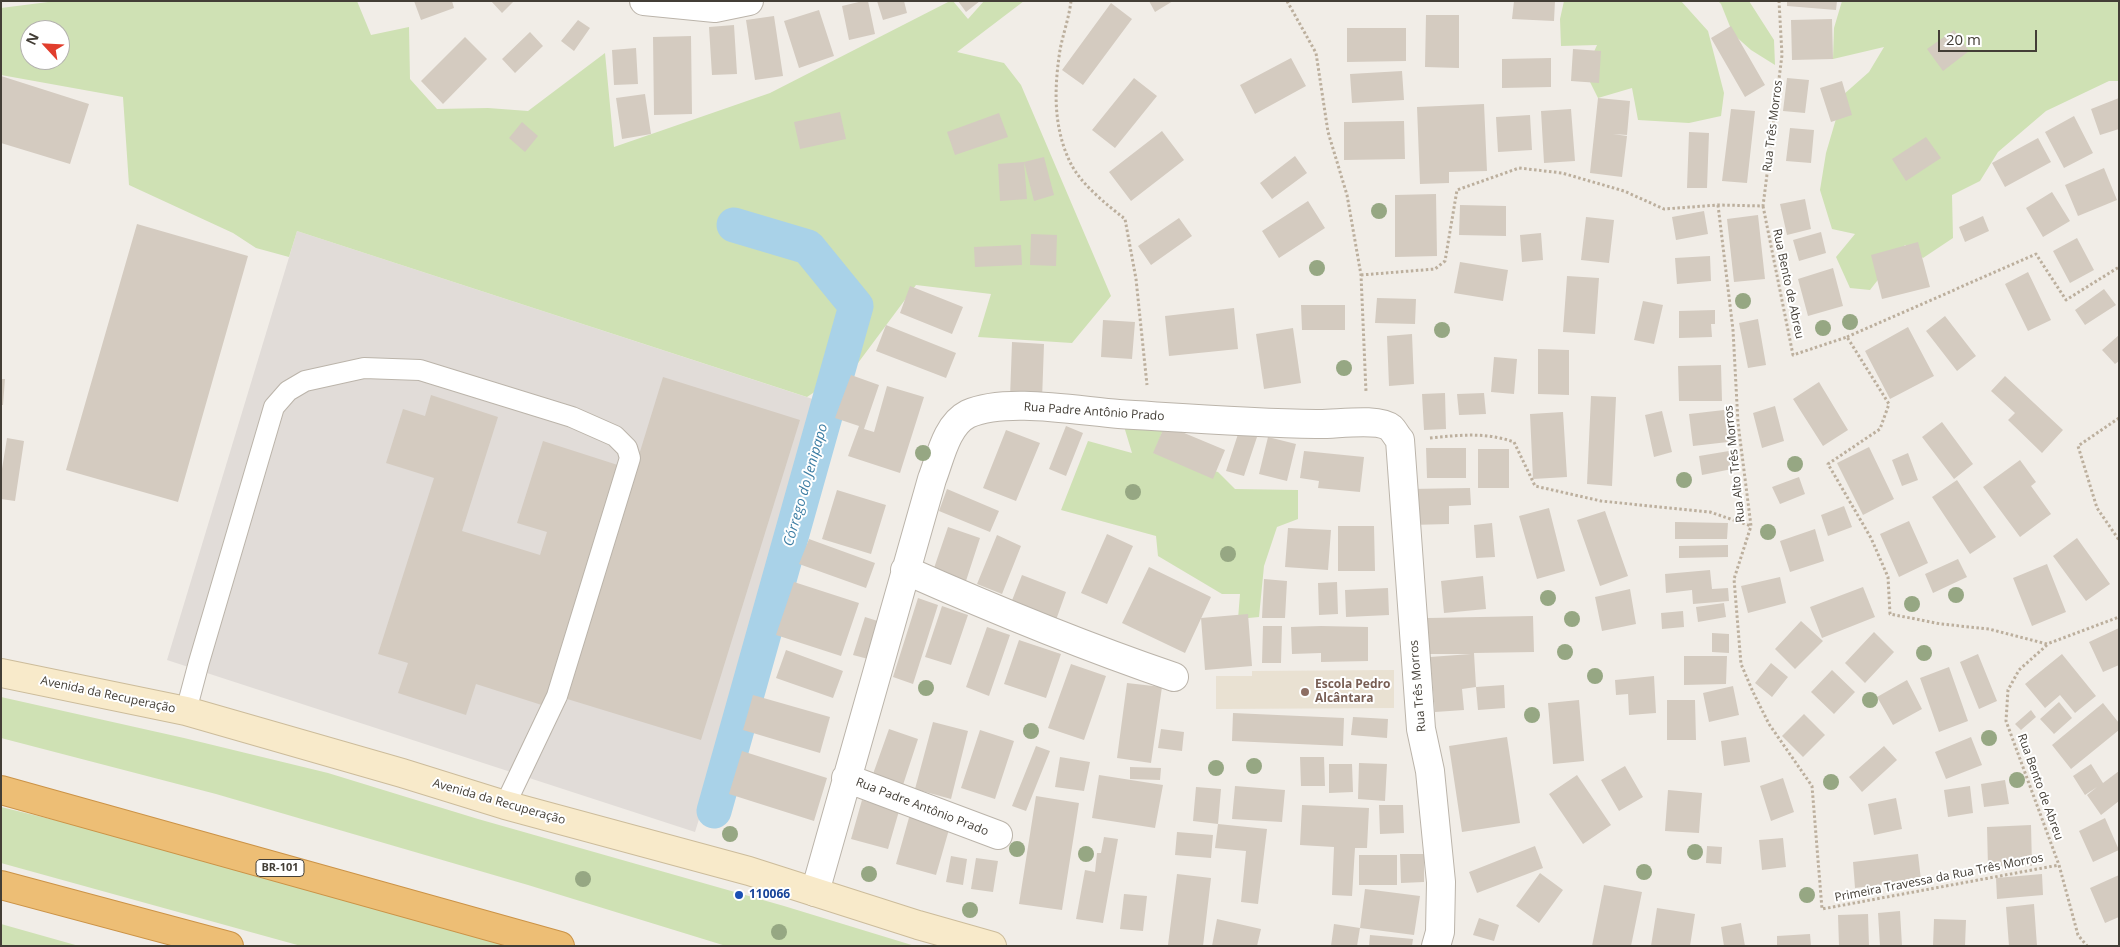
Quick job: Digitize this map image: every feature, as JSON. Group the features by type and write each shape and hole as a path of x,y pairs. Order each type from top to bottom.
{"highway":[{"name":"BR-101","path":"1,790 560,946"},
{"path":"1,885 229,946"}],"main road":[{"name":"Avenida da Recuperação","path":"1,673 186,711 392,770 505,805 749,871 918,925 992,946"}],"street":[{"path":"644,1 715,8 749,1"},
{"name":"Rua Padre Antônio Prado","path":"815,892 905,570 946,442 954,427 966,415 1006,406 1150,416 1318,424 1386,430"},
{"name":"Rua Três Morros","path":"1386,430 1421,729 1430,771 1441,882 1440,932 1436,946"},
{"path":"905,570 1122,659 1174,677"},
{"name":"Rua Padre Antônio Prado","path":"846,778 998,835"}],"lane":[{"path":"186,711 274,407 288,391 305,381 364,368 420,370 572,417 615,436 627,448 630,458 557,696 505,805"}],"path":[{"path":"1071,1 1057,74 1056,103 1058,126 1072,165 1098,197 1125,219 1136,279 1150,416"},
{"path":"1287,1 1316,54 1328,132 1347,194 1386,430 1500,437 1514,442 1535,486 1601,501 1710,512 1751,526"},
{"name":"Rua Três Morros","path":"1763,206 1782,56 1779,1"},
{"path":"1361,275 1435,269 1445,261 1457,190 1519,168 1562,173 1624,192 1664,210 1718,205 1763,206"},
{"name":"Rua Alto Três Morros","path":"1718,205 1733,330 1738,423 1751,526 1734,579 1741,664 1770,724 1812,786 1822,909"},
{"name":"Rua Bento de Abreu","path":"1763,206 1793,354 1847,337"},
{"path":"2119,267 2066,300 2036,254 1847,337 1889,404 1880,429 1828,464 1871,538 1888,577 1890,614 1941,624 1989,629 2047,644 2119,618"},
{"path":"2119,418 2078,446 2097,508 2119,540"},
{"name":"Rua Bento de Abreu","path":"2047,644 2019,670 2008,690 2006,721 2059,865 2078,935 2087,946"},
{"name":"Primeira Travessa da Rua Três Morros","path":"1822,909 2059,865"}],"shaded area":[{"path":"297,231 828,404 695,832 167,660"},
{"name":"Escola Pedro Alcântara","path":"1394,670 1394,708 1216,709 1216,676 1252,676 1252,671"}],"green space":[{"path":"56,1 357,1 371,35 409,27 410,79 437,109 488,108 528,111 605,53 614,147 770,93 950,1 953,1 968,19 984,1 1024,1 957,52 1004,63 1021,85 1111,296 1072,343 978,337 991,294 916,285 858,363 807,397 297,231 289,257 256,248 233,233 129,185 123,97 1,75 1,8"},
{"path":"1564,1 1681,1 1708,31 1724,93 1721,116 1689,123 1638,120 1632,88 1598,98 1585,72 1597,45 1561,46 1560,19"},
{"path":"1718,1 1749,1 1774,40 1775,65 1751,50 1733,34"},
{"path":"1842,1 2119,1 2119,81 2109,81 2046,111 1998,152 1980,181 1952,195 1953,238 1923,258 1905,245 1870,290 1850,288 1836,257 1855,234 1832,229 1820,190 1826,153 1843,95 1869,72 1884,47 1833,59 1834,28"},
{"path":"1123,423 1165,425 1154,453 1218,472 1235,489 1298,490 1298,519 1277,527 1264,566 1259,617 1238,619 1240,594 1222,594 1158,556 1156,536 1061,510 1088,441 1132,453"},
{"path":"1,697 328,773 478,819 784,906 915,946 726,946 528,885 216,794 1,738"},
{"path":"1,807 75,825 513,946 301,946 1,863"},
{"path":"1,924 79,946 1,946"}],"building":[{"path":"414,1 452,1 454,8 421,20"},
{"path":"491,1 514,1 502,13"},
{"path":"868,1 875,34 849,40 842,6"},
{"path":"877,1 904,1 907,13 883,20"},
{"path":"958,1 980,1 966,12"},
{"path":"1149,1 1173,1 1155,12"},
{"path":"1514,1 1555,1 1554,21 1512,19"},
{"path":"1787,1 1837,1 1836,10 1787,6"},
{"path":"1111,3 1132,19 1083,85 1062,70"},
{"path":"819,10 834,56 799,68 784,21"},
{"path":"1426,15 1459,15 1459,68 1425,67"},
{"path":"774,16 783,76 755,80 746,20"},
{"path":"1832,19 1833,59 1792,60 1791,20"},
{"path":"578,20 590,28 574,51 561,41"},
{"path":"734,25 737,74 712,75 709,27"},
{"path":"1731,26 1765,85 1745,97 1711,38"},
{"path":"1347,28 1406,28 1406,61 1347,62"},
{"path":"1954,30 1969,51 1943,71 1927,49"},
{"path":"530,32 543,46 515,73 502,59"},
{"path":"691,36 692,114 654,115 653,37"},
{"path":"465,37 487,59 443,104 421,81"},
{"path":"636,48 638,84 614,85 612,50"},
{"path":"1573,49 1601,51 1599,83 1571,81"},
{"path":"1291,58 1306,86 1255,114 1240,85"},
{"path":"1551,58 1551,87 1502,88 1502,59"},
{"path":"1402,71 1404,100 1352,103 1350,74"},
{"path":"1,76 89,104 70,164 1,143"},
{"path":"1134,78 1157,96 1115,148 1092,130"},
{"path":"1787,78 1809,80 1805,113 1783,111"},
{"path":"1842,81 1852,115 1831,122 1820,88"},
{"path":"645,94 651,134 622,139 616,98"},
{"path":"1598,98 1630,101 1627,135 1613,134 1627,136 1622,177 1590,173"},
{"path":"2119,98 2119,129 2100,135 2091,109"},
{"path":"1484,104 1487,171 1449,172 1449,183 1420,184 1417,107"},
{"path":"1571,109 1575,161 1544,163 1541,111"},
{"path":"1731,109 1755,111 1747,183 1722,181"},
{"path":"840,112 846,139 800,149 794,122"},
{"path":"999,113 1008,137 955,155 947,132"},
{"path":"1530,115 1532,150 1498,152 1496,117"},
{"path":"2074,116 2093,153 2064,168 2045,132"},
{"path":"1404,121 1405,159 1344,160 1344,122"},
{"path":"522,122 538,136 525,152 509,138"},
{"path":"1790,128 1814,130 1811,163 1786,161"},
{"path":"1162,131 1184,160 1131,201 1109,172"},
{"path":"1689,132 1709,133 1707,188 1687,188"},
{"path":"1926,137 1941,158 1906,181 1892,159"},
{"path":"2038,138 2051,162 2005,187 1992,163"},
{"path":"1295,156 1307,173 1272,199 1260,183"},
{"path":"1044,157 1054,195 1034,201 1024,162"},
{"path":"1024,162 1027,199 1000,201 998,164"},
{"path":"2104,168 2117,200 2078,216 2065,185"},
{"path":"2052,192 2070,221 2043,237 2026,208"},
{"path":"1436,194 1437,256 1395,257 1395,195"},
{"path":"1805,199 1811,229 1787,235 1780,204"},
{"path":"1308,201 1325,228 1279,258 1262,231"},
{"path":"1460,205 1506,206 1506,236 1459,235"},
{"path":"1704,211 1708,234 1676,240 1672,217"},
{"path":"1758,215 1765,279 1734,282 1727,219"},
{"path":"1983,216 1989,231 1965,242 1959,227"},
{"path":"1586,217 1614,220 1609,263 1581,260"},
{"path":"1179,218 1192,236 1151,265 1138,246"},
{"path":"137,224 248,256 178,502 66,470"},
{"path":"1821,232 1826,253 1799,261 1793,240"},
{"path":"1541,233 1543,260 1522,262 1520,235"},
{"path":"1031,234 1057,235 1056,266 1030,265"},
{"path":"2077,238 2094,270 2070,283 2053,251"},
{"path":"1918,242 1930,287 1882,299 1871,255"},
{"path":"1021,245 1022,265 975,267 974,247"},
{"path":"1710,256 1711,281 1677,284 1675,258"},
{"path":"1460,262 1508,270 1503,301 1454,293"},
{"path":"1833,268 1843,306 1808,316 1798,279"},
{"path":"2028,272 2051,320 2028,331 2005,284"},
{"path":"1567,276 1599,278 1595,334 1563,332"},
{"path":"910,286 963,307 952,334 900,313"},
{"path":"2104,289 2116,305 2085,325 2075,310"},
{"path":"1377,298 1416,299 1415,324 1375,323"},
{"path":"1643,301 1663,305 1654,344 1634,340"},
{"path":"1301,305 1345,305 1345,330 1302,330"},
{"path":"1234,308 1238,349 1169,356 1165,316"},
{"path":"1715,310 1715,324 1711,324 1712,337 1679,338 1679,311"},
{"path":"1945,316 1976,356 1957,371 1926,331"},
{"path":"1758,319 1766,365 1748,368 1739,323"},
{"path":"1103,320 1135,322 1132,359 1101,357"},
{"path":"886,325 956,353 946,378 876,351"},
{"path":"1908,327 1934,376 1890,399 1865,351"},
{"path":"1293,328 1301,383 1264,389 1256,334"},
{"path":"1412,334 1414,384 1389,386 1387,336"},
{"path":"2119,335 2119,361 2115,364 2102,350"},
{"path":"1012,342 1044,344 1042,400 1010,398"},
{"path":"1538,349 1569,350 1569,395 1538,394"},
{"path":"1494,357 1517,359 1514,394 1491,392"},
{"path":"1721,365 1722,401 1679,401 1678,366"},
{"path":"851,375 879,385 864,429 874,432 887,386 924,397 900,473 848,456 859,426 835,418"},
{"path":"2005,376 2063,430 2042,453 2008,420 2015,413 1991,391"},
{"path":"663,377 800,420 701,740 564,698"},
{"path":"1,379 5,379 3,405 1,405"},
{"path":"1819,382 1848,430 1823,446 1793,399"},
{"path":"1445,393 1446,429 1424,430 1422,394"},
{"path":"1484,393 1486,414 1459,415 1457,394"},
{"path":"431,395 498,417 462,531 540,555 547,532 517,523 543,441 624,467 548,707 476,684 466,715 398,693 408,663 378,654 434,478 386,463 403,409 425,416"},
{"path":"1591,396 1616,397 1612,486 1587,484"},
{"path":"1775,406 1784,441 1762,448 1753,413"},
{"path":"1724,410 1728,442 1693,446 1689,414"},
{"path":"1662,411 1672,452 1654,457 1645,415"},
{"path":"1563,412 1567,477 1533,479 1530,414"},
{"path":"1942,422 1973,464 1954,479 1922,437"},
{"path":"1165,425 1225,450 1213,479 1153,453"},
{"path":"1066,426 1083,433 1066,476 1049,469"},
{"path":"1006,430 1040,443 1016,501 983,488"},
{"path":"1239,431 1257,437 1244,476 1226,471"},
{"path":"1268,437 1296,444 1287,481 1259,474"},
{"path":"7,438 24,441 15,501 1,499 1,475"},
{"path":"1869,447 1894,499 1863,515 1837,463"},
{"path":"1426,448 1466,448 1466,478 1427,478"},
{"path":"1478,449 1509,449 1509,488 1478,488"},
{"path":"1304,451 1364,457 1360,492 1318,488 1319,481 1300,478"},
{"path":"1729,451 1732,469 1702,475 1699,456"},
{"path":"1908,453 1918,480 1902,486 1892,460"},
{"path":"2020,460 2036,482 2031,486 2051,514 2020,537 1983,487"},
{"path":"1799,477 1805,494 1780,504 1772,487"},
{"path":"1957,480 1996,537 1970,554 1932,497"},
{"path":"1470,488 1471,505 1449,506 1449,524 1411,525 1410,489"},
{"path":"947,489 999,511 990,532 939,511"},
{"path":"837,490 886,505 871,554 822,539"},
{"path":"1844,506 1852,527 1828,536 1821,515"},
{"path":"1549,508 1565,571 1537,579 1519,516"},
{"path":"1605,511 1628,576 1600,586 1577,520"},
{"path":"1909,521 1928,563 1899,577 1880,534"},
{"path":"1675,522 1728,523 1727,539 1675,539"},
{"path":"1492,523 1495,557 1476,558 1474,525"},
{"path":"1338,526 1374,526 1375,571 1338,571"},
{"path":"948,527 980,538 965,584 932,574"},
{"path":"1288,528 1331,530 1328,570 1285,567"},
{"path":"1815,529 1824,561 1790,572 1780,541"},
{"path":"1107,534 1133,546 1107,604 1081,593"},
{"path":"997,535 1021,546 1002,594 977,584"},
{"path":"2077,538 2110,584 2086,601 2053,556"},
{"path":"809,539 875,563 866,588 799,564"},
{"path":"1728,545 1728,557 1679,558 1679,546"},
{"path":"1958,559 1967,577 1933,593 1925,574"},
{"path":"2047,564 2066,612 2032,626 2013,578"},
{"path":"1149,567 1211,597 1185,653 1122,623"},
{"path":"1710,570 1712,589 1728,588 1729,601 1693,604 1692,590 1666,593 1665,574"},
{"path":"1022,575 1066,592 1056,620 1011,603"},
{"path":"1483,576 1486,609 1444,613 1441,581"},
{"path":"1780,577 1786,603 1748,613 1741,586"},
{"path":"1264,579 1287,581 1285,618 1262,618"},
{"path":"794,582 859,603 841,656 776,635"},
{"path":"1337,582 1338,614 1319,615 1318,583"},
{"path":"1863,587 1875,617 1822,638 1810,607"},
{"path":"1388,588 1389,615 1346,617 1345,590"},
{"path":"1630,589 1636,624 1602,631 1595,597"},
{"path":"918,598 938,605 913,684 893,677"},
{"path":"1724,603 1726,617 1698,622 1696,607"},
{"path":"942,606 968,615 951,665 925,657"},
{"path":"1683,611 1684,627 1662,629 1661,613"},
{"path":"1248,614 1252,666 1205,670 1201,618"},
{"path":"1533,616 1534,652 1474,653 1476,687 1462,689 1464,710 1435,712 1430,657 1471,654 1428,654 1428,618"},
{"path":"865,617 884,623 872,660 853,655"},
{"path":"1801,621 1823,641 1795,669 1775,649"},
{"path":"1263,626 1282,626 1281,663 1262,663"},
{"path":"987,627 1010,635 989,696 966,687"},
{"path":"1291,627 1368,627 1368,661 1321,662 1321,653 1292,654"},
{"path":"2119,628 2119,665 2103,672 2089,642"},
{"path":"1874,632 1894,652 1865,683 1845,663"},
{"path":"1712,633 1729,634 1729,653 1712,652"},
{"path":"1019,640 1061,654 1046,698 1004,684"},
{"path":"786,650 843,671 833,698 776,678"},
{"path":"1978,654 1997,701 1979,709 1960,662"},
{"path":"2062,654 2096,696 2075,713 2060,695 2045,708 2025,684"},
{"path":"1684,656 1727,656 1726,684 1684,685"},
{"path":"1771,663 1788,677 1772,697 1755,683"},
{"path":"1071,664 1106,676 1084,740 1048,728"},
{"path":"1949,667 1968,721 1939,732 1920,678"},
{"path":"1832,670 1855,692 1834,714 1811,692"},
{"path":"1654,676 1656,713 1629,715 1628,694 1616,695 1615,680"},
{"path":"1907,680 1922,709 1893,725 1877,697"},
{"path":"1127,683 1162,687 1151,763 1117,758"},
{"path":"1504,685 1505,708 1478,710 1476,687"},
{"path":"1733,686 1739,715 1709,722 1703,693"},
{"path":"753,695 830,717 820,753 743,730"},
{"path":"1579,700 1584,761 1553,764 1548,703"},
{"path":"1667,700 1695,700 1696,740 1667,740"},
{"path":"2059,702 2072,718 2054,734 2040,719"},
{"path":"2103,703 2119,723 2119,730 2071,769 2052,745"},
{"path":"2031,710 2036,717 2021,730 2015,724"},
{"path":"1233,713 1344,718 1343,746 1232,741"},
{"path":"1804,714 1825,735 1803,757 1782,736"},
{"path":"1353,717 1388,719 1387,738 1351,735"},
{"path":"933,722 968,731 951,799 915,789"},
{"path":"889,729 918,739 903,785 873,774"},
{"path":"1161,729 1184,732 1182,751 1158,748"},
{"path":"980,730 1014,741 995,799 961,788"},
{"path":"1507,737 1520,823 1462,832 1449,746"},
{"path":"1746,737 1750,762 1724,766 1721,741"},
{"path":"1971,737 1982,765 1946,779 1935,752"},
{"path":"1036,746 1050,751 1026,811 1012,806"},
{"path":"1884,746 1897,760 1862,792 1849,777"},
{"path":"742,751 827,778 814,821 729,794"},
{"path":"1060,757 1090,762 1084,791 1055,787"},
{"path":"1300,757 1324,757 1325,786 1301,786"},
{"path":"1359,763 1387,764 1385,801 1358,799"},
{"path":"1329,764 1352,764 1353,792 1329,793"},
{"path":"2091,764 2103,783 2119,771 2119,801 2101,815 2087,795 2097,787 2085,795 2073,776"},
{"path":"1625,766 1643,797 1619,811 1601,780"},
{"path":"1130,767 1161,768 1160,780 1130,779"},
{"path":"1099,775 1163,785 1155,828 1092,818"},
{"path":"1577,775 1611,825 1583,844 1549,794"},
{"path":"1783,778 1794,812 1771,821 1760,786"},
{"path":"2005,780 2009,804 1984,807 1981,784"},
{"path":"1235,786 1285,790 1282,822 1232,819"},
{"path":"1970,786 1973,813 1948,817 1944,790"},
{"path":"1196,787 1221,789 1218,824 1193,821"},
{"path":"1668,790 1702,793 1699,833 1665,831"},
{"path":"1036,796 1079,803 1062,910 1019,904"},
{"path":"1896,798 1902,829 1874,835 1868,804"},
{"path":"862,800 899,811 888,849 851,839"},
{"path":"1302,805 1369,808 1367,848 1355,848 1352,896 1332,895 1334,847 1300,845"},
{"path":"1379,805 1403,805 1404,833 1380,834"},
{"path":"910,814 950,826 936,875 896,864"},
{"path":"2105,818 2119,850 2093,862 2079,831"},
{"path":"1218,824 1267,829 1258,904 1241,902 1246,851 1215,848"},
{"path":"2031,825 2032,866 1988,867 1987,827"},
{"path":"1177,832 1213,835 1211,858 1175,855"},
{"path":"1104,837 1118,839 1103,923 1076,919 1085,870 1095,872 1097,853 1101,853"},
{"path":"1783,838 1786,867 1762,870 1759,840"},
{"path":"1535,846 1543,868 1477,893 1469,872"},
{"path":"1707,846 1722,847 1721,864 1706,863"},
{"path":"1400,854 1424,854 1424,882 1401,883"},
{"path":"1918,854 1921,880 1855,888 1853,862"},
{"path":"1359,855 1397,855 1397,885 1359,885"},
{"path":"951,856 967,859 963,885 946,882"},
{"path":"976,858 998,861 993,892 971,889"},
{"path":"1540,873 1563,890 1539,923 1516,906"},
{"path":"1177,874 1211,878 1203,946 1168,945"},
{"path":"2042,874 2043,895 1997,899 1996,878"},
{"path":"2119,875 2119,917 2105,923 2090,888"},
{"path":"1604,885 1642,892 1631,946 1592,946"},
{"path":"1365,889 1420,896 1414,935 1360,928"},
{"path":"1124,894 1147,896 1143,931 1120,929"},
{"path":"2034,904 2037,946 2009,946 2006,907"},
{"path":"1657,908 1695,914 1690,946 1651,946"},
{"path":"1900,911 1902,946 1880,946 1878,913"},
{"path":"1868,914 1869,946 1839,946 1838,915"},
{"path":"1479,918 1499,925 1494,941 1473,935"},
{"path":"1217,919 1261,929 1257,946 1212,946"},
{"path":"1934,919 1966,920 1965,946 1933,946"},
{"path":"1741,923 1745,946 1724,946 1721,927"},
{"path":"1334,924 1360,928 1357,946 1331,946"},
{"path":"1810,934 1811,946 1777,946 1777,936"},
{"path":"1370,935 1413,939 1412,946 1369,946"}],"waterway":[{"name":"Córrego do Jenipapo","path":"714,811 856,306 808,247 734,225"}],"place":[{"name":"Escola Pedro Alcântara","path":"1305,692"},
{"name":"110066","path":"739,895"}]}
